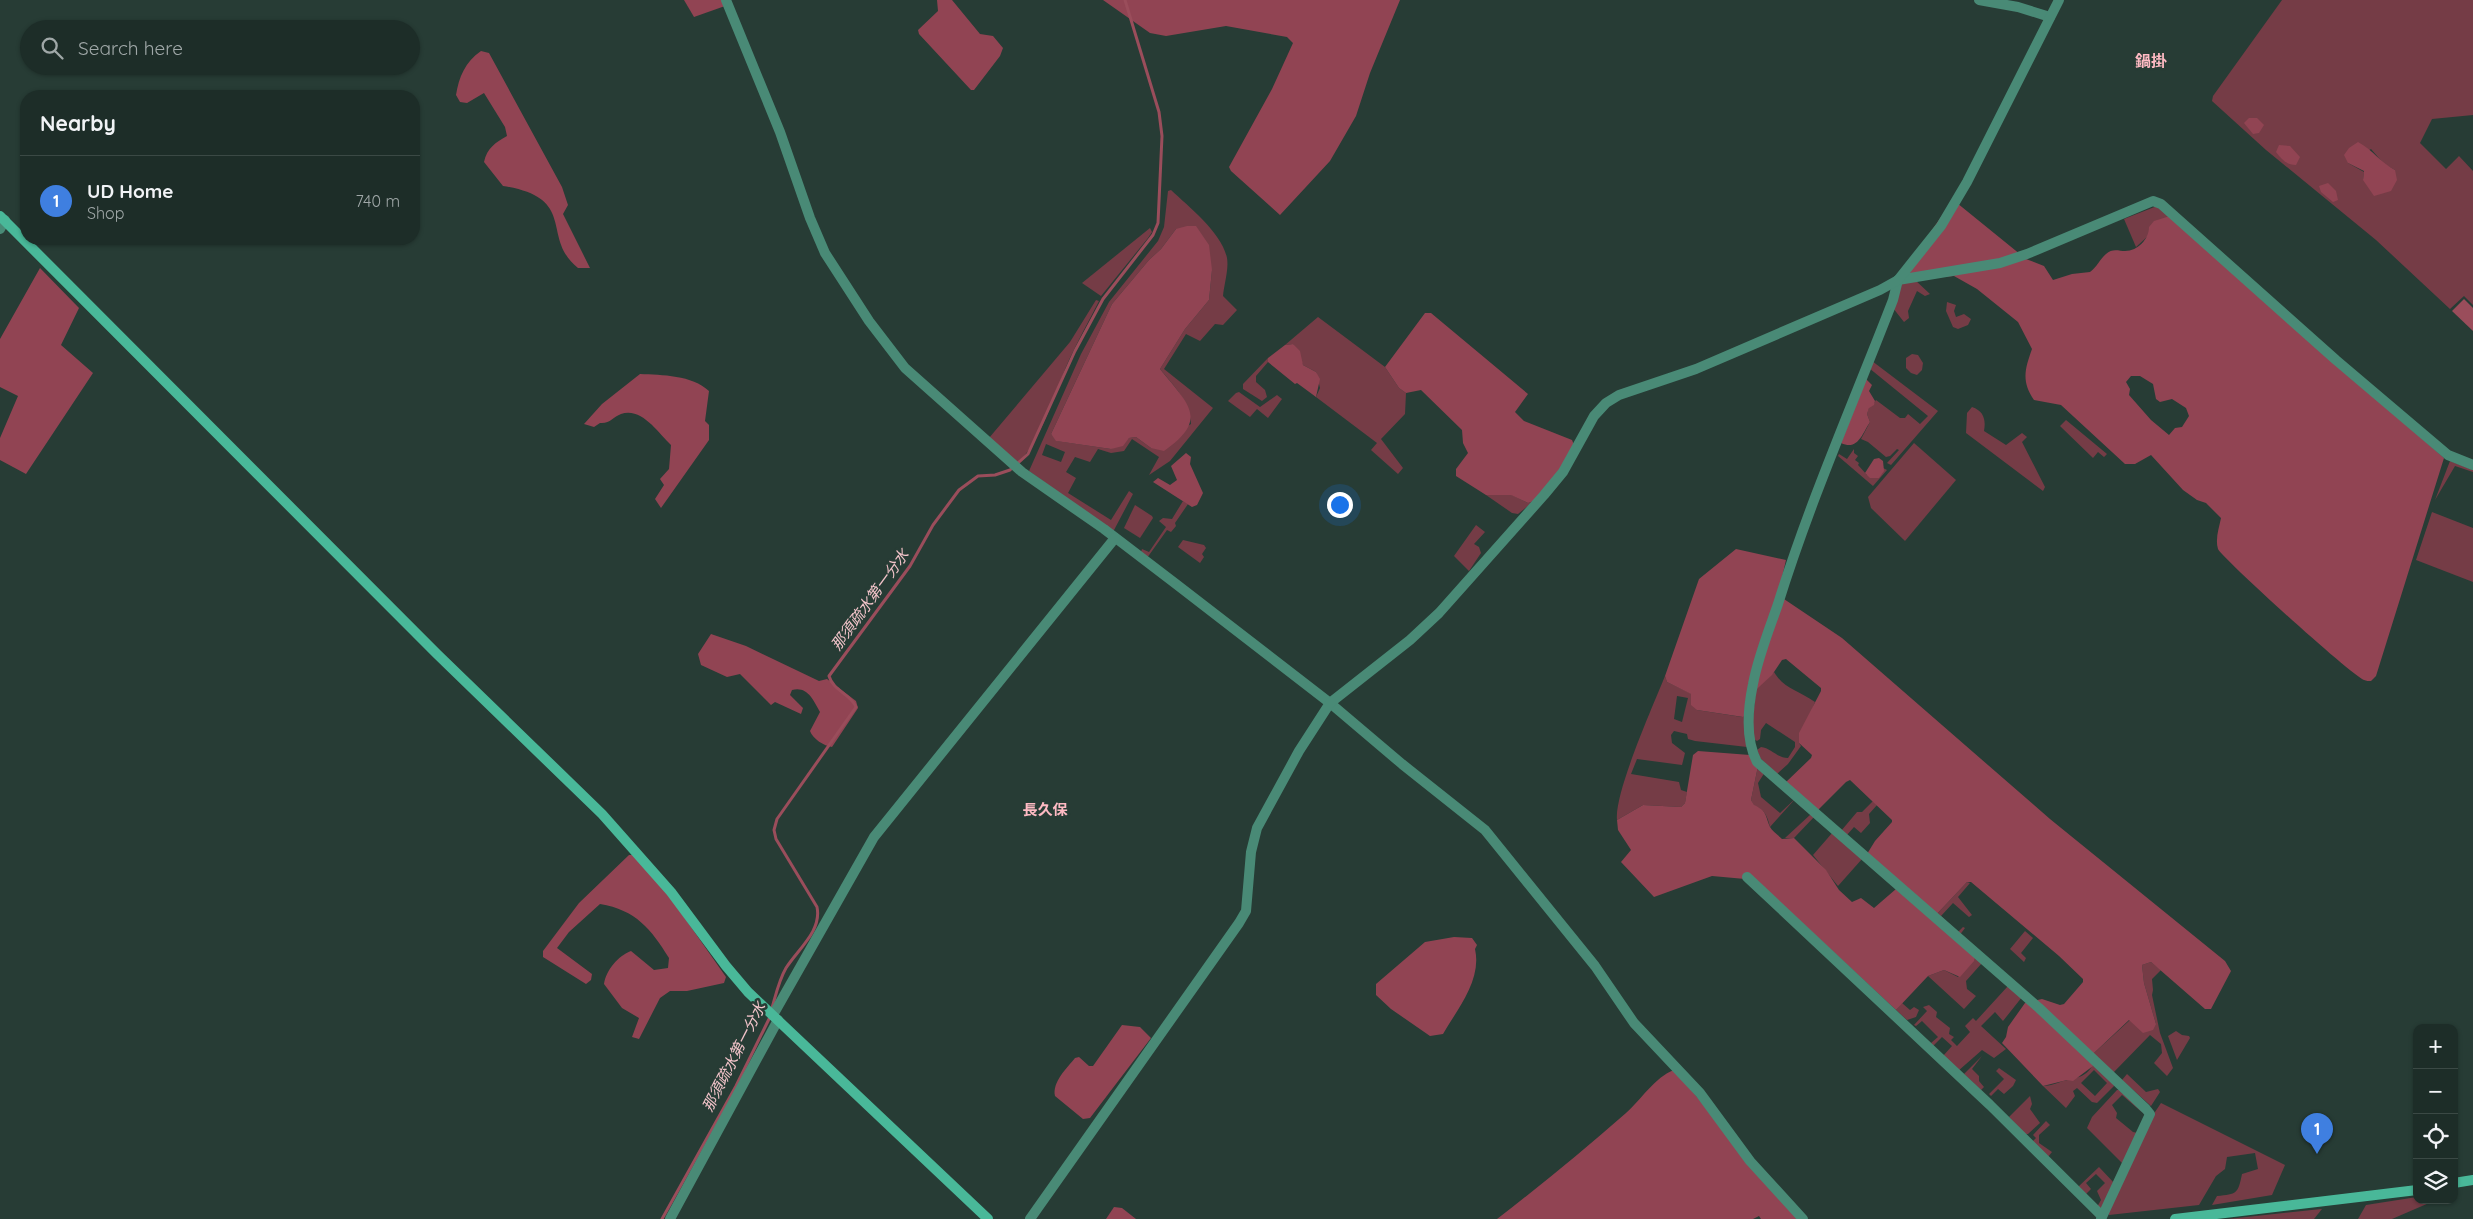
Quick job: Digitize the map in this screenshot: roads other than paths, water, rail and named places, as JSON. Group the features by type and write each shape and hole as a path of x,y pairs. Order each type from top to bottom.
{"street":[{"path":"726,0 825,253 869,321 905,368 1022,472 1114,538 1330,703 1402,764 1485,830 1595,966 1634,1023 1700,1093 1750,1161 1803,1219"},
{"path":"1979,0 2018,7 2050,17"},
{"path":"1748,877 1990,1105 2101,1218 2150,1114 2039,1008 1757,762 1750,744 1749,714 1753,683 1794,553 1848,419 1893,300 1898,280 1941,226 1967,182 2059,0"},
{"path":"1030,1219 1246,911 1251,852 1257,828 1299,751 1330,703 1410,640 1439,613 1554,484 1563,472 1594,416 1606,403 1619,395 1696,369 1880,290 1898,280 2000,263 2027,254 2153,201 2161,204 2336,360 2448,455 2473,465"},
{"path":"2,222 20,240"},
{"path":"25,245 437,654 602,814 671,892 726,966 776,1018 988,1219"},
{"path":"670,1219 874,837 1114,538"},
{"path":"2458,1182 2473,1180"},
{"path":"2175,1219 2413,1190"}],"waterway":[{"name":"那須疏水第一分水","path":"772,1008 786,968 813,932 818,916 817,907 776,839 774,830 777,819 856,707 834,685 829,676 910,566 933,525 959,490 978,476 995,475 1010,470 1028,454 1075,351 1103,299 1153,235 1158,223 1162,136 1159,112 1125,0"},
{"name":"那須疏水第一分水","path":"662,1219 736,1086 770,1017"}],"place":[{"name":"UD Home","path":"2317,1154"}],"district":[{"name":"鍋掛","path":"2151,61"},
{"name":"長久保","path":"1045,810"}]}
